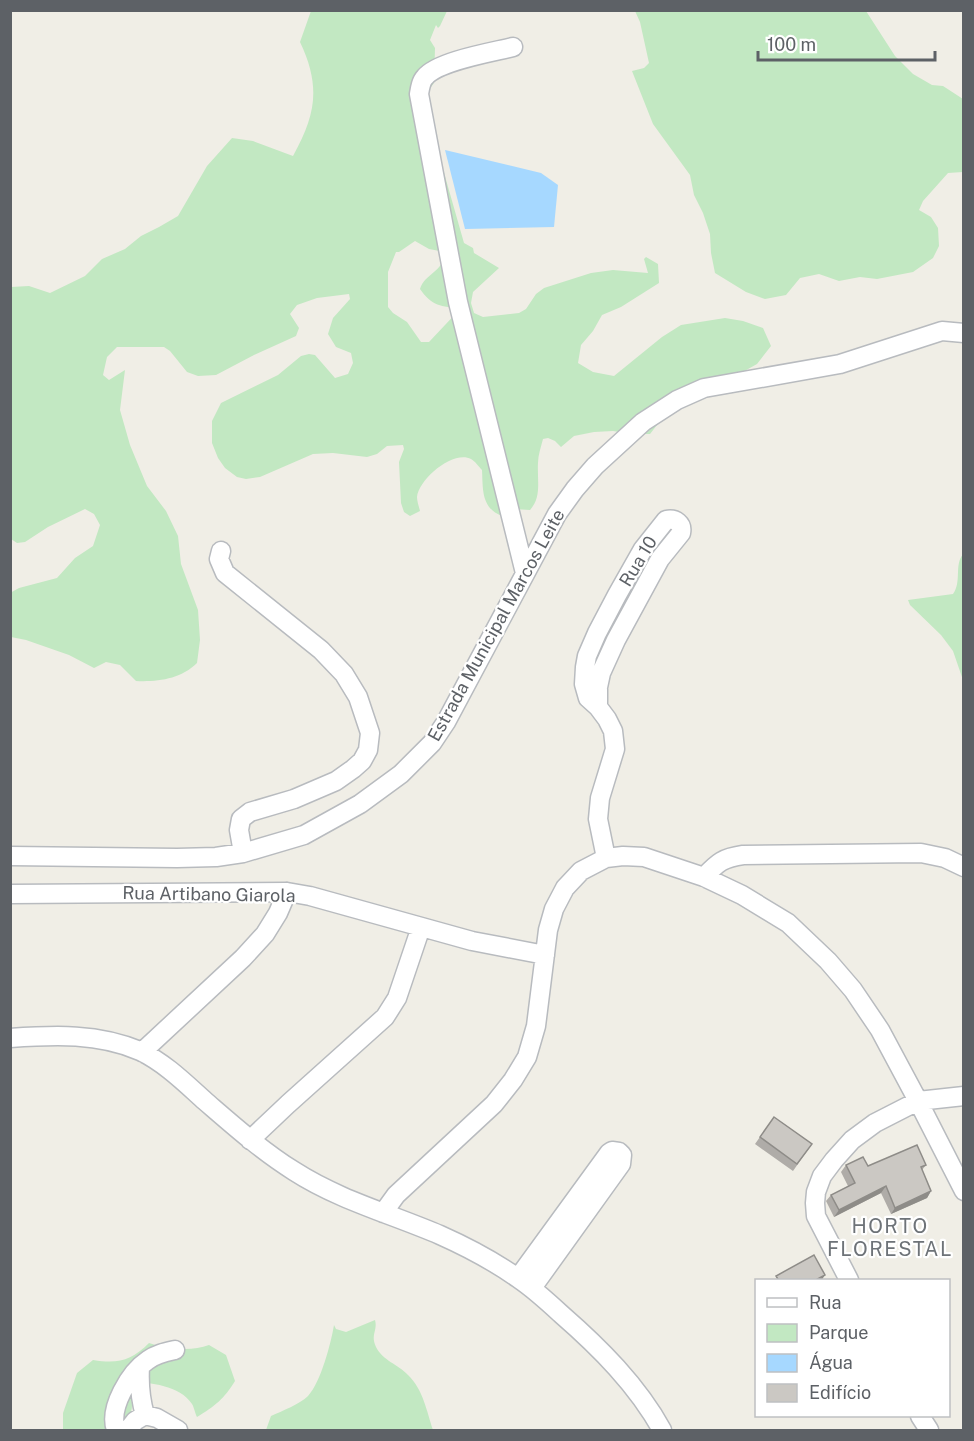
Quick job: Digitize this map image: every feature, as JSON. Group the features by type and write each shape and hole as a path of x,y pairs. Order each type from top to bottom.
{"street":[{"path":"513,47 452,62 434,70 425,76 419,94 458,302 525,573"},
{"name":"Estrada Municipal Marcos Leite","path":"10,856 216,857 243,853 304,836 360,804 401,774 432,743 446,722 557,514 588,474 643,422 677,400 704,388 840,364 942,331 963,333"},
{"name":"Rua 10","path":"593,670 587,656 597,633 643,549 666,520 675,520 681,524 681,533 660,559 616,640 584,684 588,698 598,707 613,731 615,749 600,798 598,819 606,858"},
{"path":"221,551 219,559 225,573 321,650 344,674 358,697 370,733 368,750 362,761 336,781 294,799 250,812 241,819 239,830 243,853"},
{"path":"704,877 721,861 743,855 921,853 945,858 963,867"},
{"path":"383,1213 396,1195 494,1104 513,1080 527,1057 536,1026 548,930 554,909 565,888 581,872 606,858 623,856 644,857 704,877 742,895 788,923 828,961 853,990 880,1030 963,1191"},
{"path":"142,1052 243,958 265,934 278,913 286,892"},
{"name":"Rua Artibano Giarola","path":"10,894 286,892 310,896 472,941 545,955"},
{"path":"250,1140 385,1017 400,990 421,927"},
{"path":"10,1038 77,1036 110,1040 142,1052 169,1069 250,1140 307,1180 333,1193 440,1236 481,1256 525,1283 580,1331 618,1369 650,1409 662,1431"},
{"path":"848,1279 816,1216 814,1203 822,1176 852,1140 875,1123 918,1101 963,1096"},
{"path":"525,1283 609,1153 619,1152 622,1155 621,1164"},
{"path":"116,1431 114,1417 116,1405 121,1393 140,1367 157,1355 176,1350"},
{"path":"140,1367 139,1387 144,1415"},
{"path":"128,1431 135,1421 144,1415"},
{"path":"144,1415 157,1419 178,1431"},
{"path":"921,1417 929,1431"}],"green space":[{"path":"311,11 447,11 440,26 438,28 436,25 430,40 435,48 434,83 428,91 433,114 431,127 464,243 473,248 474,253 499,268 473,292 471,303 474,313 483,317 519,313 526,309 536,294 544,288 591,273 613,270 648,273 644,259 646,257 658,264 659,283 621,307 602,315 593,331 581,345 578,363 593,372 614,376 662,337 681,325 725,318 763,328 771,346 757,364 664,416 650,434 594,432 574,436 561,447 555,441 548,438 543,439 538,460 538,494 534,505 530,510 514,509 502,516 495,513 487,503 483,491 482,470 471,459 464,457 447,462 430,475 419,490 417,497 420,511 410,516 404,512 401,503 399,462 404,449 403,445 387,446 377,454 367,457 333,453 313,454 260,477 246,479 237,477 225,468 218,458 212,443 212,421 221,403 278,375 301,356 309,354 315,355 335,378 348,374 353,363 351,353 336,347 328,334 333,318 350,299 349,294 317,298 297,305 290,314 299,328 296,336 216,375 198,376 187,372 164,347 117,347 107,357 103,375 109,380 125,370 120,410 130,445 147,486 166,511 178,536 181,564 198,610 200,640 197,663 176,676 153,681 136,681 120,665 106,662 94,668 69,655 11,637 10,593 19,588 57,578 75,558 93,546 100,525 94,514 85,509 48,527 25,542 17,543 11,539 11,287 29,286 50,293 85,276 102,259 125,249 141,236 178,216 207,166 232,138 253,141 293,156 307,127 313,100 311,73 300,42","holes":["415,241 429,249 445,252 444,259 420,289 433,302 461,308 429,342 421,342 407,322 388,307 388,272 396,252"]},
{"path":"635,11 866,11 895,56 913,74 932,85 943,86 963,99 963,172 948,173 923,201 919,210 931,217 938,228 939,246 933,258 913,272 877,279 860,277 839,281 819,274 800,278 786,295 765,299 746,292 715,273 710,234 694,195 690,175 653,124 632,71 644,68 649,63 640,22"},
{"path":"963,554 963,680 953,651 941,635 910,605 908,600 953,594 957,584 960,558"},
{"path":"375,1320 376,1347 383,1356 404,1371 413,1381 424,1401 433,1430 266,1430 271,1416 300,1402 313,1390 325,1362 334,1325 336,1329 346,1332"},
{"path":"149,1343 179,1349 209,1345 226,1355 235,1381 219,1402 197,1417 192,1404 180,1393 164,1386 130,1381 132,1409 124,1430 63,1430 63,1413 77,1373 93,1360 110,1362 124,1360"}],"water":[{"path":"445,150 541,173 558,185 554,227 465,229"}],"building":[{"path":"774,1117 812,1144 797,1164 760,1137"},
{"path":"917,1145 926,1165 921,1167 931,1191 895,1208 886,1186 839,1210 831,1195 855,1183 846,1165 863,1157 868,1166"},
{"path":"814,1255 825,1275 818,1279 778,1279 776,1276"}],"district":[{"name":"HORTO FLORESTAL","path":"890,1238"}]}
